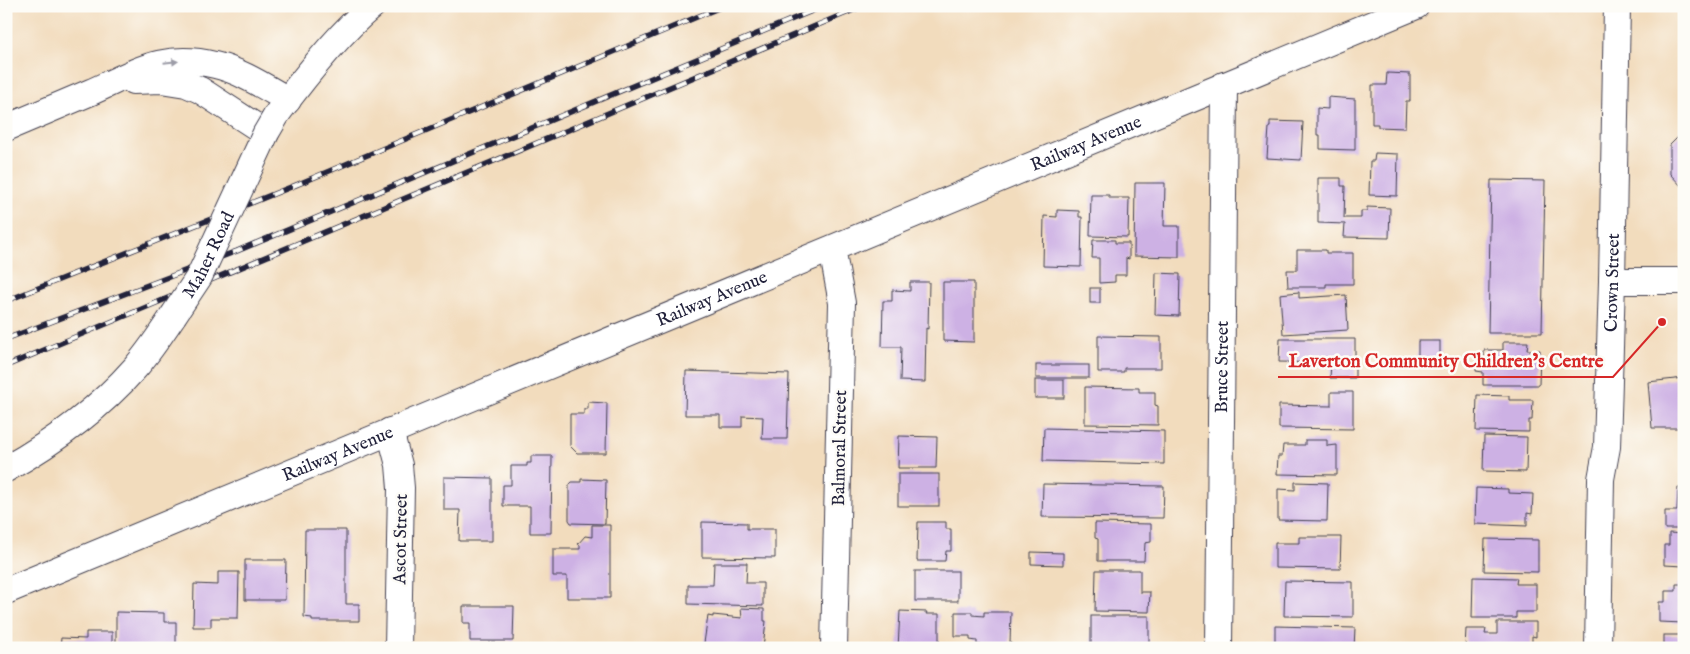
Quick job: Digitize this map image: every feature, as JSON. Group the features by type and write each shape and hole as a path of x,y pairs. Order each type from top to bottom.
{"street":[{"name":"Maher Road","path":"6,469 62,434 95,408 136,367 173,316 202,271 271,118 310,71 372,6"},
{"name":"Railway Avenue","path":"6,591 1416,6"},
{"name":"Crown Street","path":"1598,648 1601,479 1607,447 1612,281 1617,6"},
{"path":"6,128 94,91 144,67 168,62 192,61 217,65 255,81 271,118"},
{"path":"94,91 120,83 161,80 186,84 271,118"},
{"name":"Bruce Street","path":"1219,648 1224,85"},
{"name":"Balmoral Street","path":"832,249 842,302 834,648"},
{"path":"1612,281 1684,281"},
{"name":"Ascot Street","path":"390,431 399,465 401,488 398,648"}],"building":[{"path":"1387,73 1410,74 1410,101 1406,101 1405,128 1378,127 1378,124 1372,124 1372,85 1386,85"},
{"path":"1328,97 1355,99 1355,150 1320,149 1320,135 1317,135 1317,108 1328,109"},
{"path":"1270,121 1303,122 1301,160 1267,158"},
{"path":"1684,125 1684,189 1670,174 1670,145 1682,133 1680,128"},
{"path":"1375,153 1398,154 1397,196 1369,195 1370,161 1374,161"},
{"path":"1318,178 1341,178 1341,186 1345,186 1344,218 1361,218 1361,211 1367,211 1367,207 1390,208 1389,238 1344,237 1345,224 1318,223"},
{"path":"1491,180 1545,181 1542,333 1488,333"},
{"path":"1135,183 1165,183 1164,226 1179,226 1179,257 1134,256"},
{"path":"1091,195 1109,195 1109,198 1129,198 1128,237 1090,236"},
{"path":"1057,210 1079,211 1079,217 1082,217 1081,267 1043,266 1044,216 1057,217"},
{"path":"1093,240 1115,240 1115,243 1129,243 1129,259 1126,258 1126,275 1115,275 1115,282 1099,283 1099,258 1092,258"},
{"path":"1297,250 1326,250 1326,253 1353,253 1353,284 1326,284 1326,287 1288,287 1287,270 1297,270"},
{"path":"1156,273 1180,274 1179,316 1155,315"},
{"path":"910,282 929,282 925,382 900,381 901,347 882,347 883,301 892,301 892,290 910,291"},
{"path":"943,282 974,282 974,342 943,341"},
{"path":"1090,288 1100,288 1100,303 1090,303"},
{"path":"1299,292 1299,298 1346,295 1348,330 1283,334 1280,294"},
{"path":"1098,336 1161,337 1161,368 1124,368 1124,372 1098,372"},
{"path":"1280,339 1355,339 1355,378 1330,378 1331,363 1279,362"},
{"path":"1418,341 1440,341 1440,363 1418,363"},
{"path":"1503,342 1528,342 1527,350 1540,350 1539,385 1483,385 1483,372 1476,371 1476,357 1484,357 1484,350 1503,350"},
{"path":"1036,365 1089,365 1089,378 1036,378"},
{"path":"686,371 789,374 787,439 762,439 763,417 742,416 742,427 720,427 720,415 685,415"},
{"path":"1684,378 1684,428 1652,428 1648,382"},
{"path":"1035,380 1064,380 1064,398 1035,398"},
{"path":"1085,387 1139,388 1139,392 1155,392 1155,405 1158,406 1158,425 1085,424"},
{"path":"1331,392 1353,392 1353,429 1279,428 1279,405 1331,406"},
{"path":"1477,395 1509,396 1509,400 1533,400 1529,432 1476,431"},
{"path":"588,402 607,403 606,453 577,453 570,446 570,414 584,414 584,409 588,409"},
{"path":"1044,428 1164,431 1164,464 1043,461"},
{"path":"899,436 937,437 936,468 898,468"},
{"path":"1484,436 1527,437 1526,472 1483,471"},
{"path":"1305,440 1327,440 1327,446 1337,445 1337,475 1277,474 1278,456 1282,456 1283,445 1305,445"},
{"path":"531,456 552,456 551,533 530,533 530,506 503,506 503,485 511,485 511,466 527,466 527,463 531,463"},
{"path":"898,474 939,474 939,506 898,506"},
{"path":"444,477 492,478 492,541 459,541 460,510 444,510"},
{"path":"581,479 606,480 605,524 571,523 569,520 569,485 572,482 581,482"},
{"path":"1295,482 1328,483 1327,521 1278,520 1278,489 1295,490"},
{"path":"1043,484 1164,486 1163,518 1042,517"},
{"path":"1476,488 1508,489 1508,493 1533,494 1532,514 1527,513 1527,526 1475,524"},
{"path":"1678,488 1684,488 1684,529 1665,529 1665,511 1677,511"},
{"path":"702,522 747,523 747,529 775,529 775,558 702,557"},
{"path":"918,522 946,522 946,529 951,529 951,551 946,551 945,561 917,561"},
{"path":"1095,523 1151,524 1151,542 1145,543 1144,561 1098,561 1098,539 1095,538"},
{"path":"592,525 610,525 610,598 567,598 567,576 553,576 553,549 580,549 578,544 585,536 592,537"},
{"path":"305,530 346,530 346,604 359,604 359,621 312,621 312,618 304,617"},
{"path":"1669,533 1684,534 1684,566 1664,565 1664,545 1669,545"},
{"path":"1299,537 1341,537 1340,569 1275,568 1275,543 1299,543"},
{"path":"1485,539 1538,540 1538,572 1484,571"},
{"path":"1031,552 1063,553 1063,565 1031,564"},
{"path":"245,560 286,560 285,600 245,600"},
{"path":"714,563 747,563 746,583 763,583 763,606 688,604 688,585 713,585"},
{"path":"1096,570 1140,570 1140,592 1150,592 1149,612 1095,611"},
{"path":"915,571 958,571 958,601 915,601"},
{"path":"218,572 239,572 238,618 211,618 211,627 193,627 194,584 218,585"},
{"path":"1473,577 1517,578 1516,584 1536,584 1536,612 1516,612 1516,618 1472,618"},
{"path":"1285,581 1353,582 1353,617 1284,616"},
{"path":"1676,584 1684,584 1684,623 1659,622 1659,602 1665,602 1665,591 1676,591"},
{"path":"463,606 514,606 513,641 470,641 470,623 463,623"},
{"path":"741,608 764,609 764,621 766,621 763,648 723,648 709,646 709,644 704,643 708,616 742,618"},
{"path":"900,611 939,614 939,646 898,648"},
{"path":"116,612 164,613 164,622 176,622 176,648 116,648"},
{"path":"955,612 972,612 972,615 984,616 984,612 1011,612 1010,643 1012,648 987,648 987,645 977,645 977,641 970,640 970,636 955,636"},
{"path":"1091,616 1149,616 1149,648 1091,648"},
{"path":"1497,622 1536,622 1536,637 1532,636 1532,645 1536,646 1536,648 1465,648 1466,629 1486,629 1485,634 1497,634"},
{"path":"1275,626 1355,628 1354,648 1275,648"},
{"path":"86,632 112,632 112,648 60,648 61,638 86,639"},
{"path":"1664,635 1684,635 1684,648 1664,648"}],"railway":[{"path":"6,301 296,185 723,6"},
{"path":"6,339 237,251 824,6"},
{"path":"6,366 863,6"}],"place":[{"name":"Laverton Community Children’s Centre","path":"1662,322"}]}
